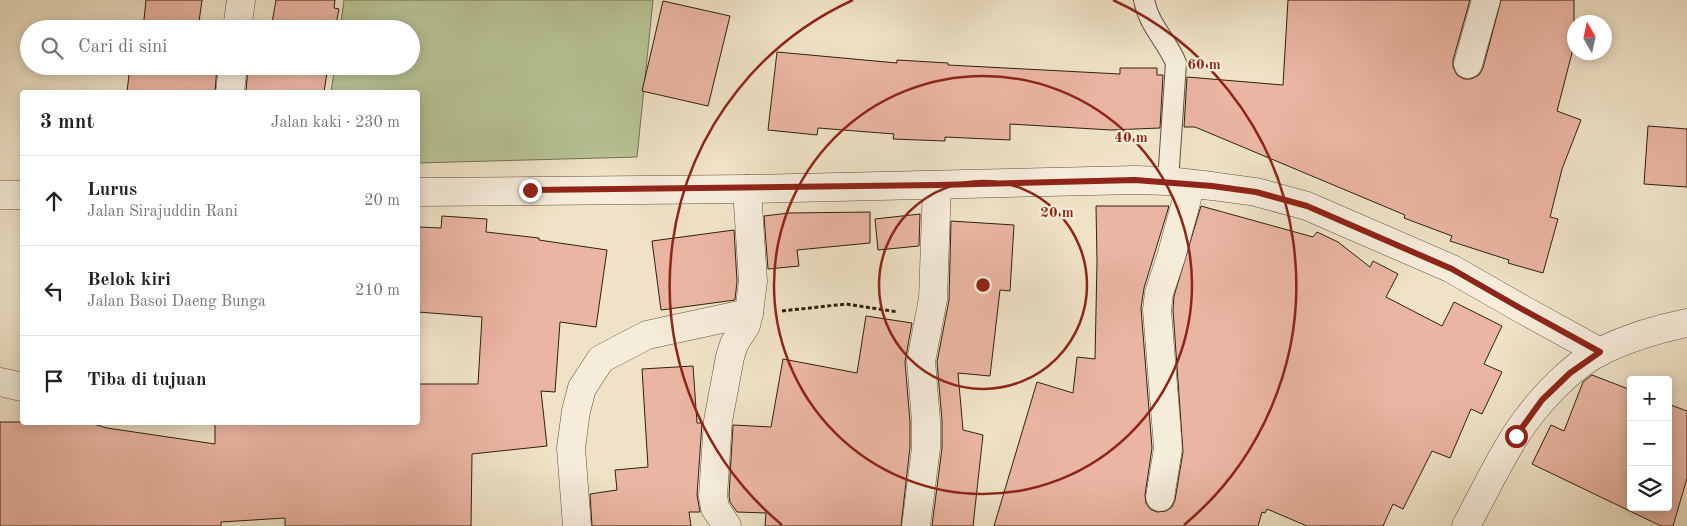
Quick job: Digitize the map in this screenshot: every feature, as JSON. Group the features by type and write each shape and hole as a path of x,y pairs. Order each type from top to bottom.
{"street":[{"path":"238,20 240,0"},
{"path":"1468,64 1486,0"},
{"path":"230,90 232,75"},
{"path":"420,192 747,189 1135,180 1179,182 1256,192 1307,206 1452,269 1600,352"},
{"path":"1160,497 1168,449 1168,434 1157,310 1159,293 1171,257 1179,182"},
{"path":"916,526 926,448 922,361 933,299 937,185"},
{"path":"727,526 715,508 713,496 718,421 730,357 734,344 746,325 749,313 753,281 747,189"},
{"path":"0,195 20,195"},
{"path":"577,526 572,448 576,412 582,388 601,358 647,335 749,313"},
{"path":"1466,526 1516,436 1542,400 1570,373 1600,352 1659,328 1687,323"},
{"path":"0,382 20,387"}],"lane":[{"path":"1144,0 1151,22 1171,51 1176,63 1179,182"}],"path":[{"path":"749,313 846,304 886,309 930,319"}],"green space":[{"path":"344,0 653,0 637,157 420,163 420,90 331,90 334,75 420,75 420,20 341,20"}],"building":[{"path":"146,0 202,0 199,20 144,20"},
{"path":"276,0 335,0 334,8 339,9 337,20 273,20"},
{"path":"1288,0 1470,0 1453,60 1453,67 1457,75 1464,79 1471,79 1479,75 1483,68 1501,0 1574,0 1574,15 1567,15 1567,60 1570,60 1557,111 1581,120 1562,169 1550,217 1558,219 1543,273 1508,263 1509,260 1450,241 1452,236 1404,218 1405,215 1195,127 1184,127 1187,77 1283,85"},
{"path":"663,1 730,16 708,106 642,91"},
{"path":"777,52 897,63 897,60 948,63 948,65 1120,74 1120,68 1157,68 1157,75 1163,75 1160,128 1111,130 1010,124 1010,140 945,137 945,141 893,139 894,134 818,128 817,135 768,130"},
{"path":"129,75 216,75 215,90 127,90"},
{"path":"247,75 327,75 324,90 246,90"},
{"path":"1648,126 1687,129 1687,187 1644,184"},
{"path":"1096,206 1169,206 1144,288 1141,308 1152,448 1145,495 1146,503 1150,509 1157,512 1166,511 1172,507 1175,500 1183,452 1173,310 1174,296 1201,206 1313,237 1317,232 1338,242 1370,267 1373,261 1398,274 1386,297 1442,326 1454,302 1502,326 1484,364 1502,372 1482,414 1471,409 1450,458 1432,451 1403,509 1393,504 1383,526 1307,526 1267,509 1265,513 1262,512 1258,526 994,526 1037,382 1073,393 1077,357 1095,359"},
{"path":"870,212 870,243 797,250 799,266 768,269 764,216 789,213"},
{"path":"920,214 919,246 878,250 875,219"},
{"path":"442,216 487,219 486,232 539,238 539,240 607,250 596,327 560,322 555,392 541,391 547,446 472,454 471,526 285,526 285,518 221,522 221,526 0,526 0,422 20,422 20,425 97,425 215,444 215,425 420,425 420,384 478,384 482,317 420,312 420,227 441,228"},
{"path":"951,221 1014,225 1010,291 1000,290 990,376 958,373 963,430 983,435 973,526 932,526 942,448 942,420 937,362 949,300"},
{"path":"734,230 737,281 735,300 661,310 652,241"},
{"path":"866,316 912,323 905,362 910,447 901,526 765,526 766,513 737,512 730,502 729,495 733,425 771,427 783,359 857,373"},
{"path":"693,366 697,423 702,423 697,495 700,512 689,512 691,526 592,526 590,494 617,490 615,470 648,467 642,369"},
{"path":"1592,375 1627,388 1627,510 1532,464 1551,425 1564,431 1583,382"},
{"path":"1672,405 1687,411 1687,478 1673,526 1661,526 1630,511 1672,511"}],"route":[{"path":"530,190 747,189 1135,180 1168,181 1256,192 1307,206 1452,269 1600,352 1570,373 1542,400 1516,436"}]}
